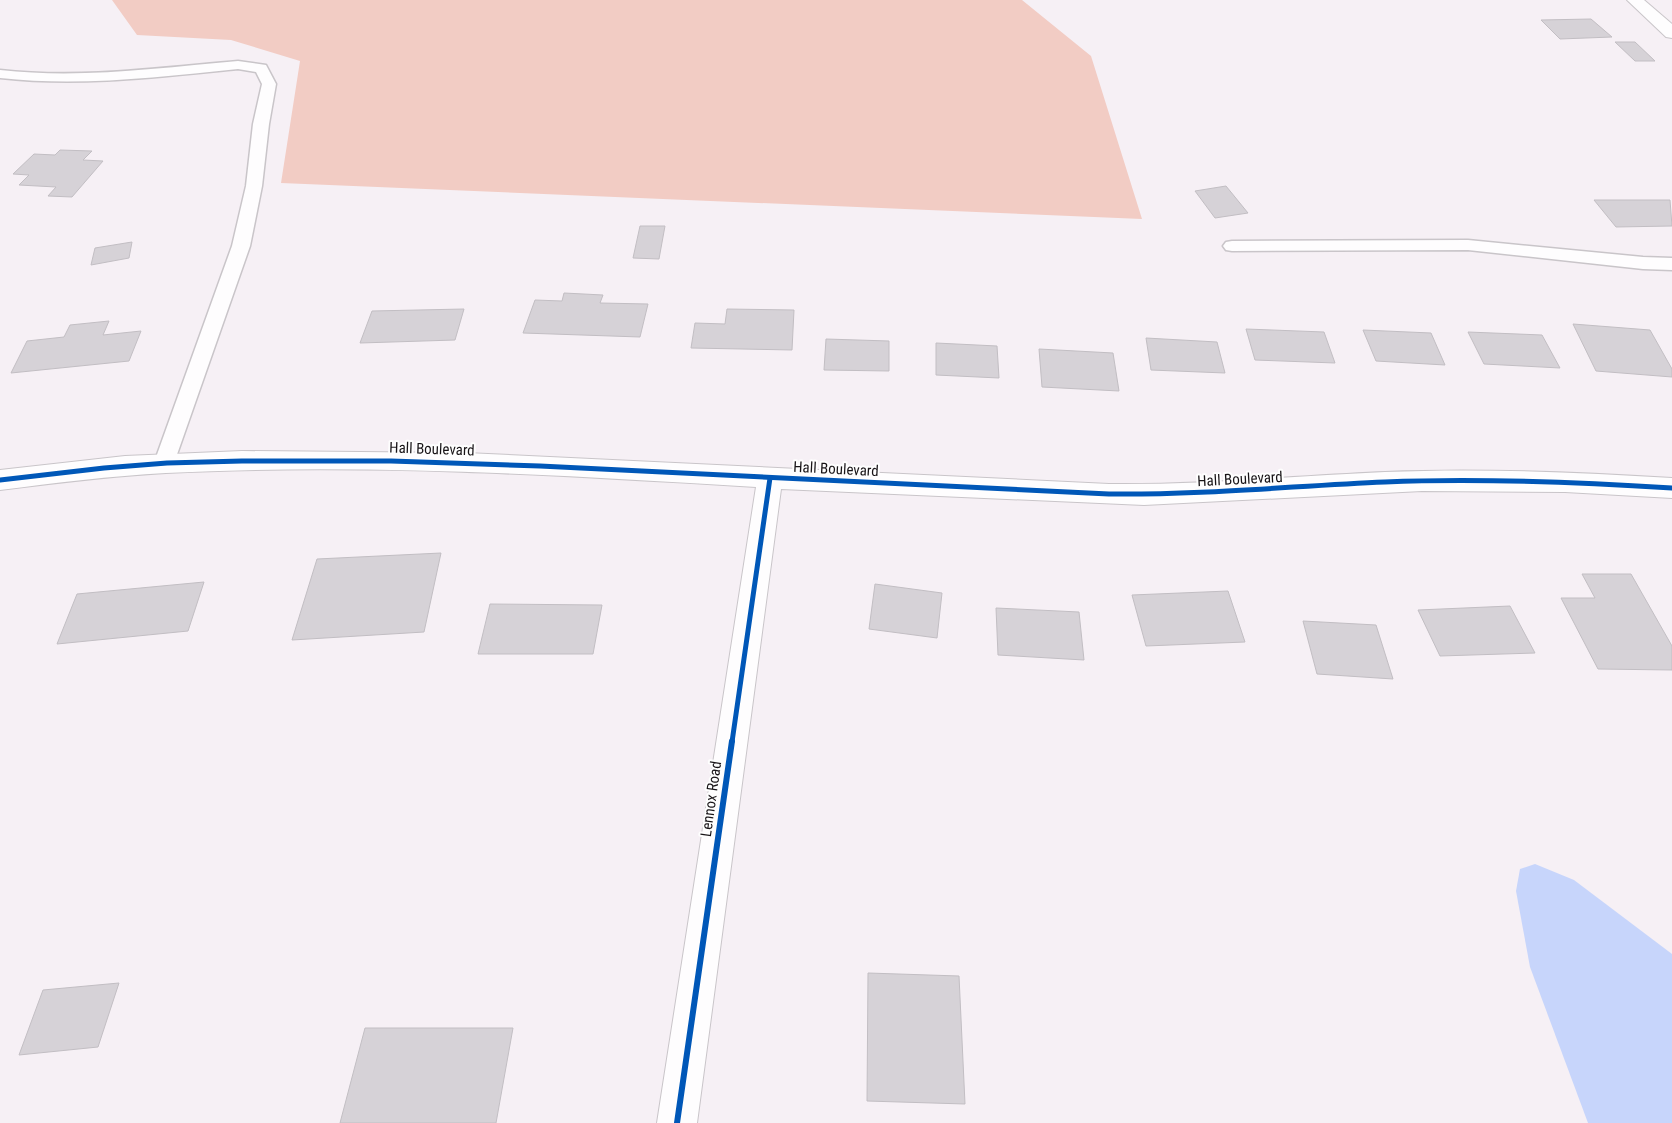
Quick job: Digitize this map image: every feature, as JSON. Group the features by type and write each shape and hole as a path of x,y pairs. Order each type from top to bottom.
{"street":[{"path":"1634,0 1672,33"},
{"name":"Hall Boulevard","path":"0,480 164,464 282,460 391,460 573,466 770,478 1142,494 1190,495 1386,482 1618,484 1672,488"},
{"name":"Lennox Road","path":"678,1123 770,478"}],"lane":[{"path":"0,74 33,79 95,80 238,65 261,68 269,84 261,124 254,186 242,246 164,464"},
{"path":"1232,246 1468,245 1643,264 1672,264"}],"shaded area":[{"path":"112,0 1022,0 1091,56 1142,219 281,183 300,61 231,40 137,35"}],"water":[{"path":"1535,864 1574,880 1672,954 1672,1123 1588,1123 1530,967 1516,891 1520,869"}],"building":[{"path":"1591,19 1612,37 1560,39 1541,20"},
{"path":"1615,42 1635,42 1655,61 1635,61"},
{"path":"60,150 92,151 83,160 103,161 72,197 48,196 56,187 19,185 29,175 13,174 34,154 55,155"},
{"path":"1226,186 1248,213 1215,218 1195,191"},
{"path":"1594,200 1670,200 1672,226 1616,227"},
{"path":"640,226 665,226 659,259 633,258"},
{"path":"132,242 129,258 91,265 95,248"},
{"path":"564,293 603,295 600,303 648,304 640,337 523,333 535,300 562,301"},
{"path":"464,309 455,340 360,343 372,311"},
{"path":"727,309 794,310 792,350 691,348 695,323 725,324"},
{"path":"109,321 103,335 141,331 129,361 11,373 27,341 64,337 70,325"},
{"path":"1573,324 1650,330 1672,369 1672,377 1596,371"},
{"path":"1246,329 1324,332 1335,363 1255,360"},
{"path":"1363,330 1431,333 1445,365 1376,361"},
{"path":"1468,332 1542,335 1560,368 1484,364"},
{"path":"1146,338 1217,342 1225,373 1151,370"},
{"path":"826,339 889,341 889,371 824,370"},
{"path":"936,343 997,346 999,378 936,375"},
{"path":"1039,349 1113,353 1119,391 1042,387"},
{"path":"441,553 424,632 292,640 317,559"},
{"path":"1582,574 1631,574 1672,646 1672,670 1598,669 1561,598 1595,598"},
{"path":"204,582 188,631 57,644 77,594"},
{"path":"875,584 942,593 937,638 869,629"},
{"path":"1228,591 1245,642 1146,646 1132,595"},
{"path":"490,604 602,605 593,654 478,654"},
{"path":"1510,606 1535,653 1440,656 1418,610"},
{"path":"996,608 1079,612 1084,660 998,655"},
{"path":"1303,621 1376,625 1393,679 1317,674"},
{"path":"868,973 959,976 965,1104 867,1101"},
{"path":"119,983 98,1047 19,1055 43,990"},
{"path":"365,1028 513,1028 496,1123 340,1123"}],"cycle path":[{"path":"0,480 146,464 317,460 540,466 893,485 1144,495 1248,491 1386,482 1457,481 1565,482 1672,488"},
{"path":"677,1123 770,478"}]}
